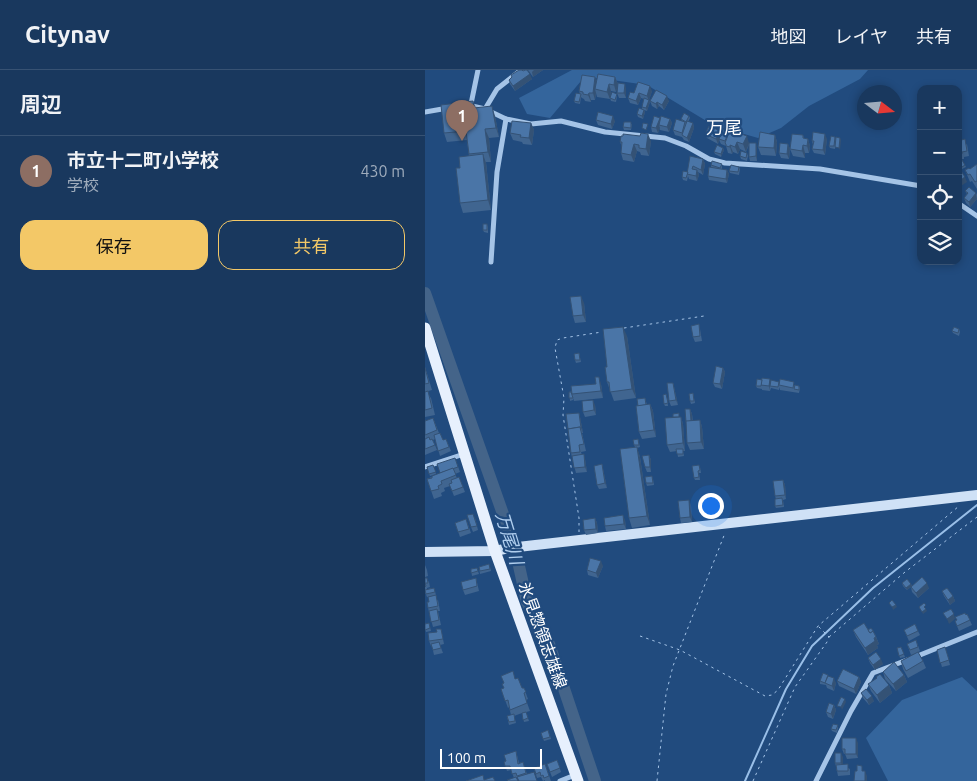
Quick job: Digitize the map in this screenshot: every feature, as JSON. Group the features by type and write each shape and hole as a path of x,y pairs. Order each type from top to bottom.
{"main road":[{"name":"氷見惣領志雄線","path":"425,328 495,551 577,778"}],"street":[{"path":"471,104 478,70"},
{"path":"485,109 497,89 521,70"},
{"path":"462,106 471,104 505,119 531,124 561,121 605,132 665,138 686,146 709,159 725,163 820,169 917,185"},
{"path":"425,112 453,108"},
{"path":"491,262 497,172 505,119"},
{"path":"962,206 977,216"},
{"path":"425,467 465,454"},
{"path":"425,552 495,551 972,496"},
{"path":"816,781 851,711 873,673 977,632"},
{"path":"560,781 577,778"}],"path":[{"path":"620,329 704,316"},
{"path":"579,541 579,518 563,414 564,398 555,348 557,340 601,332"},
{"path":"640,636 680,650 765,696 772,694 778,690 817,626 972,496"},
{"path":"753,781 795,687 829,637 905,572 977,517"},
{"path":"657,781 666,694 673,666 729,524"},
{"path":"817,626 829,637"}],"shaded area":[{"path":"572,70 868,70 860,79 809,106 781,128 758,138 713,125 647,85 598,78 581,81 550,118 527,114 519,98"},
{"path":"962,677 977,691 977,781 888,781 866,738 902,700"}],"building":[{"path":"519,70 527,70 530,74 513,86 509,80 512,77 511,75"},
{"path":"598,74 615,77 614,85 609,84 607,92 595,89"},
{"path":"582,75 595,77 593,93 588,95 579,91"},
{"path":"638,82 650,86 647,96 639,93 636,101 628,98 630,92 634,93"},
{"path":"618,83 625,84 624,93 617,93"},
{"path":"656,90 667,96 662,105 650,101"},
{"path":"612,92 617,94 615,100 610,98"},
{"path":"576,93 581,94 579,102 574,101"},
{"path":"644,98 649,100 646,108 642,107"},
{"path":"473,101 474,108 492,106 496,128 485,129 488,152 469,154 466,131 444,133 441,105"},
{"path":"639,108 644,110 642,116 637,114"},
{"path":"598,112 613,116 611,124 596,120"},
{"path":"684,113 689,116 686,122 681,119"},
{"path":"654,116 660,118 656,128 651,127"},
{"path":"661,116 670,119 667,127 659,125"},
{"path":"676,119 685,122 682,133 673,130"},
{"path":"512,121 531,123 529,138 510,133"},
{"path":"687,121 693,123 687,138 682,135"},
{"path":"624,122 631,122 631,128 623,127"},
{"path":"643,123 648,124 646,130 642,128"},
{"path":"709,126 720,131 716,139 705,134"},
{"path":"723,129 729,131 725,141 719,139"},
{"path":"730,130 747,136 743,144 737,142 735,147 726,146 725,143"},
{"path":"760,132 775,135 774,148 758,147"},
{"path":"813,132 825,134 823,150 812,149 814,141 812,141"},
{"path":"641,133 648,134 646,149 639,148 639,145 634,144 631,155 621,153 622,142 620,142 623,134 640,136"},
{"path":"792,134 803,135 803,138 808,139 807,146 803,145 802,151 790,149"},
{"path":"831,136 835,137 834,146 829,146"},
{"path":"836,137 840,138 839,148 835,147"},
{"path":"965,139 967,151 962,152 962,140"},
{"path":"749,143 756,143 756,156 749,157"},
{"path":"780,143 788,144 787,154 779,153"},
{"path":"717,145 723,148 721,154 714,152"},
{"path":"741,151 747,153 746,158 740,156"},
{"path":"483,154 488,200 460,203 456,168 460,168 459,157"},
{"path":"690,156 703,159 701,170 693,166 692,169 697,170 696,176 687,174"},
{"path":"712,161 722,164 720,168 711,165"},
{"path":"977,164 977,181 975,182 965,170"},
{"path":"731,165 739,167 738,172 729,171"},
{"path":"709,167 727,170 726,179 708,176"},
{"path":"683,171 688,172 686,178 682,177"},
{"path":"969,187 976,193 969,202 964,198 968,193 965,191"},
{"path":"483,224 487,224 487,230 483,230"},
{"path":"581,296 583,315 573,316 570,297"},
{"path":"699,324 700,336 693,337 691,326"},
{"path":"623,327 632,389 610,392 605,367 607,367 603,329"},
{"path":"954,327 959,329 958,333 952,331"},
{"path":"579,353 580,360 575,360 574,354"},
{"path":"716,366 723,368 720,384 713,383"},
{"path":"425,368 429,383 425,384"},
{"path":"595,377 599,377 601,391 572,394 571,386 596,384"},
{"path":"762,378 770,379 769,386 761,385"},
{"path":"757,379 762,380 761,386 756,386"},
{"path":"780,379 794,382 793,388 779,385"},
{"path":"771,380 779,382 778,387 770,386"},
{"path":"667,383 673,383 676,400 669,401"},
{"path":"795,385 799,386 799,390 794,389"},
{"path":"428,391 432,408 425,410 425,392"},
{"path":"569,392 571,392 573,398 569,398"},
{"path":"693,393 694,401 690,401 689,394"},
{"path":"666,394 668,403 664,404 663,395"},
{"path":"645,398 646,405 638,406 637,399"},
{"path":"593,400 594,410 583,412 582,401"},
{"path":"650,404 654,430 639,432 636,406"},
{"path":"685,409 690,409 691,421 686,422"},
{"path":"579,413 581,428 568,429 566,414"},
{"path":"679,413 679,417 673,417 673,414"},
{"path":"681,417 683,443 667,445 665,418"},
{"path":"433,418 437,430 425,435 425,421"},
{"path":"700,420 701,442 687,443 686,421"},
{"path":"580,427 584,444 579,445 580,452 571,453 568,429"},
{"path":"440,433 443,440 446,439 449,447 438,451 434,435"},
{"path":"429,437 435,445 425,449 425,439"},
{"path":"638,439 639,445 634,445 633,440"},
{"path":"637,447 647,516 629,518 620,449"},
{"path":"676,449 683,449 683,454 677,454"},
{"path":"584,454 585,467 574,468 572,456"},
{"path":"649,455 650,467 645,467 642,456"},
{"path":"455,458 458,467 440,473 437,464"},
{"path":"602,464 605,483 597,485 594,466"},
{"path":"433,465 436,472 429,474 427,467"},
{"path":"699,465 699,477 694,478 692,466"},
{"path":"453,468 456,475 441,481 442,484 438,486 439,489 431,491 427,479"},
{"path":"652,476 653,483 646,483 645,477"},
{"path":"459,477 463,487 452,491 449,484 452,483 451,480"},
{"path":"783,480 785,495 775,496 773,481"},
{"path":"782,498 783,505 775,506 775,499"},
{"path":"689,500 690,517 680,518 678,501"},
{"path":"473,514 477,526 471,527 467,515"},
{"path":"623,515 624,524 605,526 604,518"},
{"path":"595,518 596,529 584,530 583,520"},
{"path":"466,519 469,529 458,532 455,523"},
{"path":"590,558 601,561 596,573 587,570"},
{"path":"489,564 490,569 480,571 479,567"},
{"path":"477,568 478,571 471,573 471,569"},
{"path":"922,577 927,583 916,593 911,587"},
{"path":"476,578 477,586 463,590 461,582"},
{"path":"907,579 911,584 906,588 902,583"},
{"path":"434,588 435,592 426,594 425,590"},
{"path":"947,588 953,596 948,600 942,591"},
{"path":"436,595 438,606 428,608 428,597"},
{"path":"892,600 896,605 892,607 889,603"},
{"path":"924,603 926,609 922,612 919,607"},
{"path":"437,609 439,620 431,622 429,611"},
{"path":"951,609 954,614 947,619 943,613"},
{"path":"965,613 970,620 957,626 955,617"},
{"path":"429,623 430,628 425,630 425,624"},
{"path":"864,623 870,633 873,631 876,637 874,638 875,641 865,648 853,630"},
{"path":"915,624 918,631 907,636 904,630"},
{"path":"436,629 441,629 443,639 429,641 428,633 437,632"},
{"path":"916,640 918,647 910,650 907,644"},
{"path":"439,642 441,648 433,650 431,644"},
{"path":"901,647 904,654 899,656 897,648"},
{"path":"945,647 949,660 940,663 937,650"},
{"path":"876,652 881,659 873,665 868,658"},
{"path":"918,652 923,661 906,671 901,661"},
{"path":"894,662 904,675 893,684 883,672"},
{"path":"843,669 859,677 854,689 837,681"},
{"path":"513,671 515,679 518,678 526,692 524,693 527,703 510,710 508,700 505,701 501,689 504,688 502,684 504,683 501,676"},
{"path":"823,673 828,675 825,683 820,681"},
{"path":"880,674 889,685 877,695 868,684"},
{"path":"828,676 834,678 832,686 825,683"},
{"path":"866,689 872,696 867,700 861,693"},
{"path":"841,697 845,699 841,707 837,706"},
{"path":"829,703 834,705 831,714 826,712"},
{"path":"526,712 528,718 523,720 522,713"},
{"path":"514,714 515,721 509,722 507,716"},
{"path":"833,724 838,725 836,730 831,729"},
{"path":"548,730 550,737 543,739 541,733"},
{"path":"842,738 856,738 856,754 845,754 845,749 842,749"},
{"path":"516,751 518,764 523,762 526,773 517,776 516,773 512,774 510,766 505,766 504,762 506,761 504,755"},
{"path":"835,753 841,753 841,763 835,763"},
{"path":"557,760 560,768 550,772 547,764"},
{"path":"545,764 549,776 544,778 540,772 536,774 534,768"},
{"path":"848,764 848,771 837,771 836,765"},
{"path":"857,765 862,766 862,771 865,771 865,781 854,781"},
{"path":"534,772 537,781 519,781 517,777"},
{"path":"483,775 484,780 493,777 495,781 466,781"},
{"path":"516,777 518,781 507,780"}],"waterway":[{"name":"万尾川","path":"425,293 515,548 527,602 549,644 595,781"},
{"path":"745,781 786,689 812,646 873,588 977,505"}],"place":[{"name":"市立十二町小学校","path":"462,141"}],"district":[{"name":"万尾","path":"724,127"}]}
